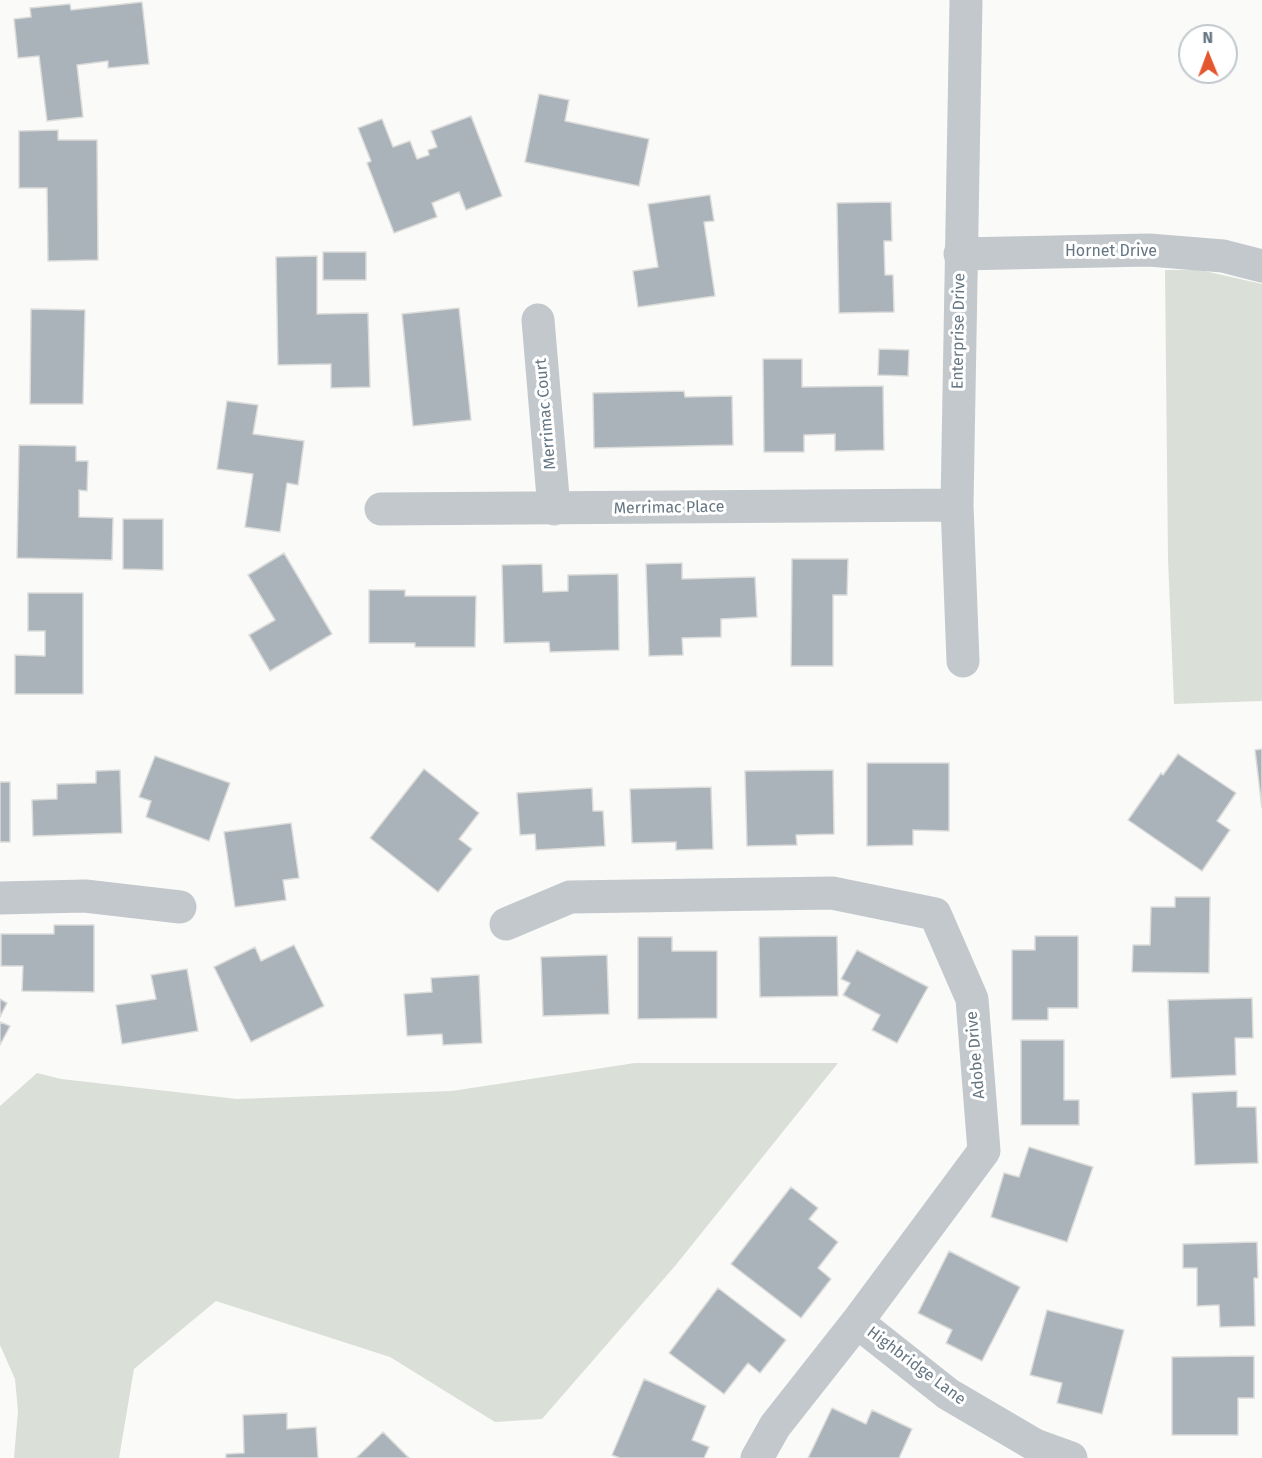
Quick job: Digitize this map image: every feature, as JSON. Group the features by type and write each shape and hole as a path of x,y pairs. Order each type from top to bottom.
{"street":[{"name":"Enterprise Drive","path":"963,661 957,506 966,0"},
{"name":"Hornet Drive","path":"960,254 1149,250 1223,256 1262,266"},
{"name":"Merrimac Court","path":"538,320 554,509"},
{"name":"Merrimac Place","path":"381,509 957,506"},
{"name":"Adobe Drive","path":"506,924 570,897 832,893 935,914 972,999 984,1151 858,1322 775,1426 757,1458"},
{"path":"0,898 85,896 180,908"},
{"name":"Highbridge Lane","path":"858,1322 948,1394 1035,1445 1071,1458"}],"shaded area":[{"path":"1165,270 1200,270 1262,284 1262,701 1174,704 1168,559"},
{"path":"635,1063 838,1063 675,1266 542,1419 495,1422 390,1357 216,1301 134,1369 119,1458 14,1458 18,1411 15,1379 0,1345 0,1106 37,1073 61,1079 237,1099 452,1091"}],"building":[{"path":"142,2 149,64 108,68 108,61 77,65 83,117 47,121 39,56 18,58 14,19 31,17 30,8 70,4 71,10"},
{"path":"539,94 569,100 565,121 649,139 639,186 525,162"},
{"path":"471,116 502,196 466,210 459,192 432,203 437,217 394,233 367,163 371,161 358,128 382,119 393,147 410,141 417,159 429,155 428,150 437,147 431,131"},
{"path":"58,130 58,140 97,140 98,260 48,261 47,188 19,188 19,131"},
{"path":"710,195 714,221 704,222 715,296 638,307 633,271 658,267 648,204"},
{"path":"891,202 892,241 884,241 885,275 893,275 894,312 839,313 837,203"},
{"path":"323,252 366,252 366,280 323,280"},
{"path":"317,256 317,314 368,313 370,387 331,388 331,364 278,365 276,257"},
{"path":"459,308 471,420 413,426 402,314"},
{"path":"31,309 85,310 83,404 30,404"},
{"path":"879,349 909,350 908,376 878,375"},
{"path":"763,359 802,359 802,387 883,386 884,450 835,451 835,434 804,435 804,452 764,452"},
{"path":"684,391 685,397 732,396 733,445 594,448 593,393"},
{"path":"227,401 258,405 253,434 304,441 298,485 287,483 280,532 245,527 253,474 217,469"},
{"path":"19,445 76,446 76,461 88,461 87,491 79,490 79,517 113,518 112,560 17,558"},
{"path":"123,519 163,519 163,570 123,569"},
{"path":"284,553 332,634 270,671 249,635 275,620 248,575"},
{"path":"792,559 848,559 847,595 833,595 833,666 791,666"},
{"path":"682,563 682,579 755,577 757,617 721,619 721,637 682,638 683,655 649,656 646,564"},
{"path":"542,564 543,592 568,591 568,575 618,574 619,650 550,652 549,642 504,643 502,565"},
{"path":"369,590 405,590 405,596 476,596 475,647 415,647 415,643 369,643"},
{"path":"28,593 83,593 83,694 15,694 15,655 45,656 45,631 28,631"},
{"path":"1262,749 1262,808 1255,750"},
{"path":"1178,754 1236,793 1217,821 1230,830 1202,871 1128,820 1161,773 1163,775"},
{"path":"155,756 230,783 209,841 146,817 151,801 139,797"},
{"path":"867,763 949,763 949,831 913,830 913,845 867,846"},
{"path":"424,769 479,813 459,839 472,849 438,892 370,838"},
{"path":"120,770 122,833 33,836 32,800 57,799 57,784 96,783 96,771"},
{"path":"833,770 834,834 796,835 797,845 747,846 745,771"},
{"path":"0,782 10,782 10,842 0,842"},
{"path":"711,787 713,849 676,850 676,842 632,843 630,789"},
{"path":"592,788 593,811 603,811 605,846 536,850 535,834 520,835 517,793"},
{"path":"291,823 299,878 283,880 286,900 235,907 224,832"},
{"path":"1175,897 1210,897 1209,973 1132,972 1133,945 1150,945 1151,907 1175,907"},
{"path":"54,925 94,925 94,992 22,991 23,966 1,966 1,934 54,934"},
{"path":"837,936 838,996 760,997 759,937"},
{"path":"1035,936 1078,936 1078,1008 1048,1008 1048,1020 1012,1020 1012,950 1035,950"},
{"path":"638,937 672,937 672,951 717,951 717,1018 638,1019"},
{"path":"294,945 324,1006 251,1042 214,967 255,947 261,961"},
{"path":"857,950 928,987 897,1043 872,1030 880,1015 843,995 850,983 841,979"},
{"path":"607,955 609,1014 543,1016 541,957"},
{"path":"187,969 198,1031 122,1044 116,1005 156,999 151,975"},
{"path":"479,975 482,1043 443,1045 442,1034 407,1036 404,994 432,992 431,978"},
{"path":"1252,998 1253,1038 1235,1038 1236,1075 1171,1078 1168,1000"},
{"path":"0,999 7,1003 0,1017"},
{"path":"0,1022 10,1026 0,1045"},
{"path":"1021,1040 1064,1040 1064,1100 1079,1100 1079,1125 1021,1125"},
{"path":"1237,1091 1237,1107 1256,1107 1258,1163 1195,1165 1192,1093"},
{"path":"1029,1147 1093,1167 1067,1242 991,1217 1004,1173 1019,1177"},
{"path":"791,1187 818,1208 809,1219 838,1242 818,1268 831,1279 801,1318 731,1264"},
{"path":"1257,1242 1258,1278 1254,1278 1255,1326 1220,1327 1219,1305 1197,1306 1197,1268 1183,1268 1183,1244"},
{"path":"949,1251 1020,1287 982,1361 946,1343 952,1330 918,1313"},
{"path":"718,1288 786,1340 760,1373 748,1363 724,1394 669,1353"},
{"path":"1047,1310 1124,1330 1102,1414 1057,1403 1062,1383 1030,1375"},
{"path":"1254,1356 1254,1398 1238,1398 1238,1435 1172,1435 1172,1357"},
{"path":"644,1379 706,1406 692,1440 709,1447 704,1458 620,1458 612,1455"},
{"path":"832,1408 866,1424 872,1410 912,1429 899,1458 808,1458"},
{"path":"287,1413 287,1429 316,1427 318,1458 226,1458 226,1454 244,1453 243,1415"},
{"path":"383,1432 409,1458 356,1458"}]}
